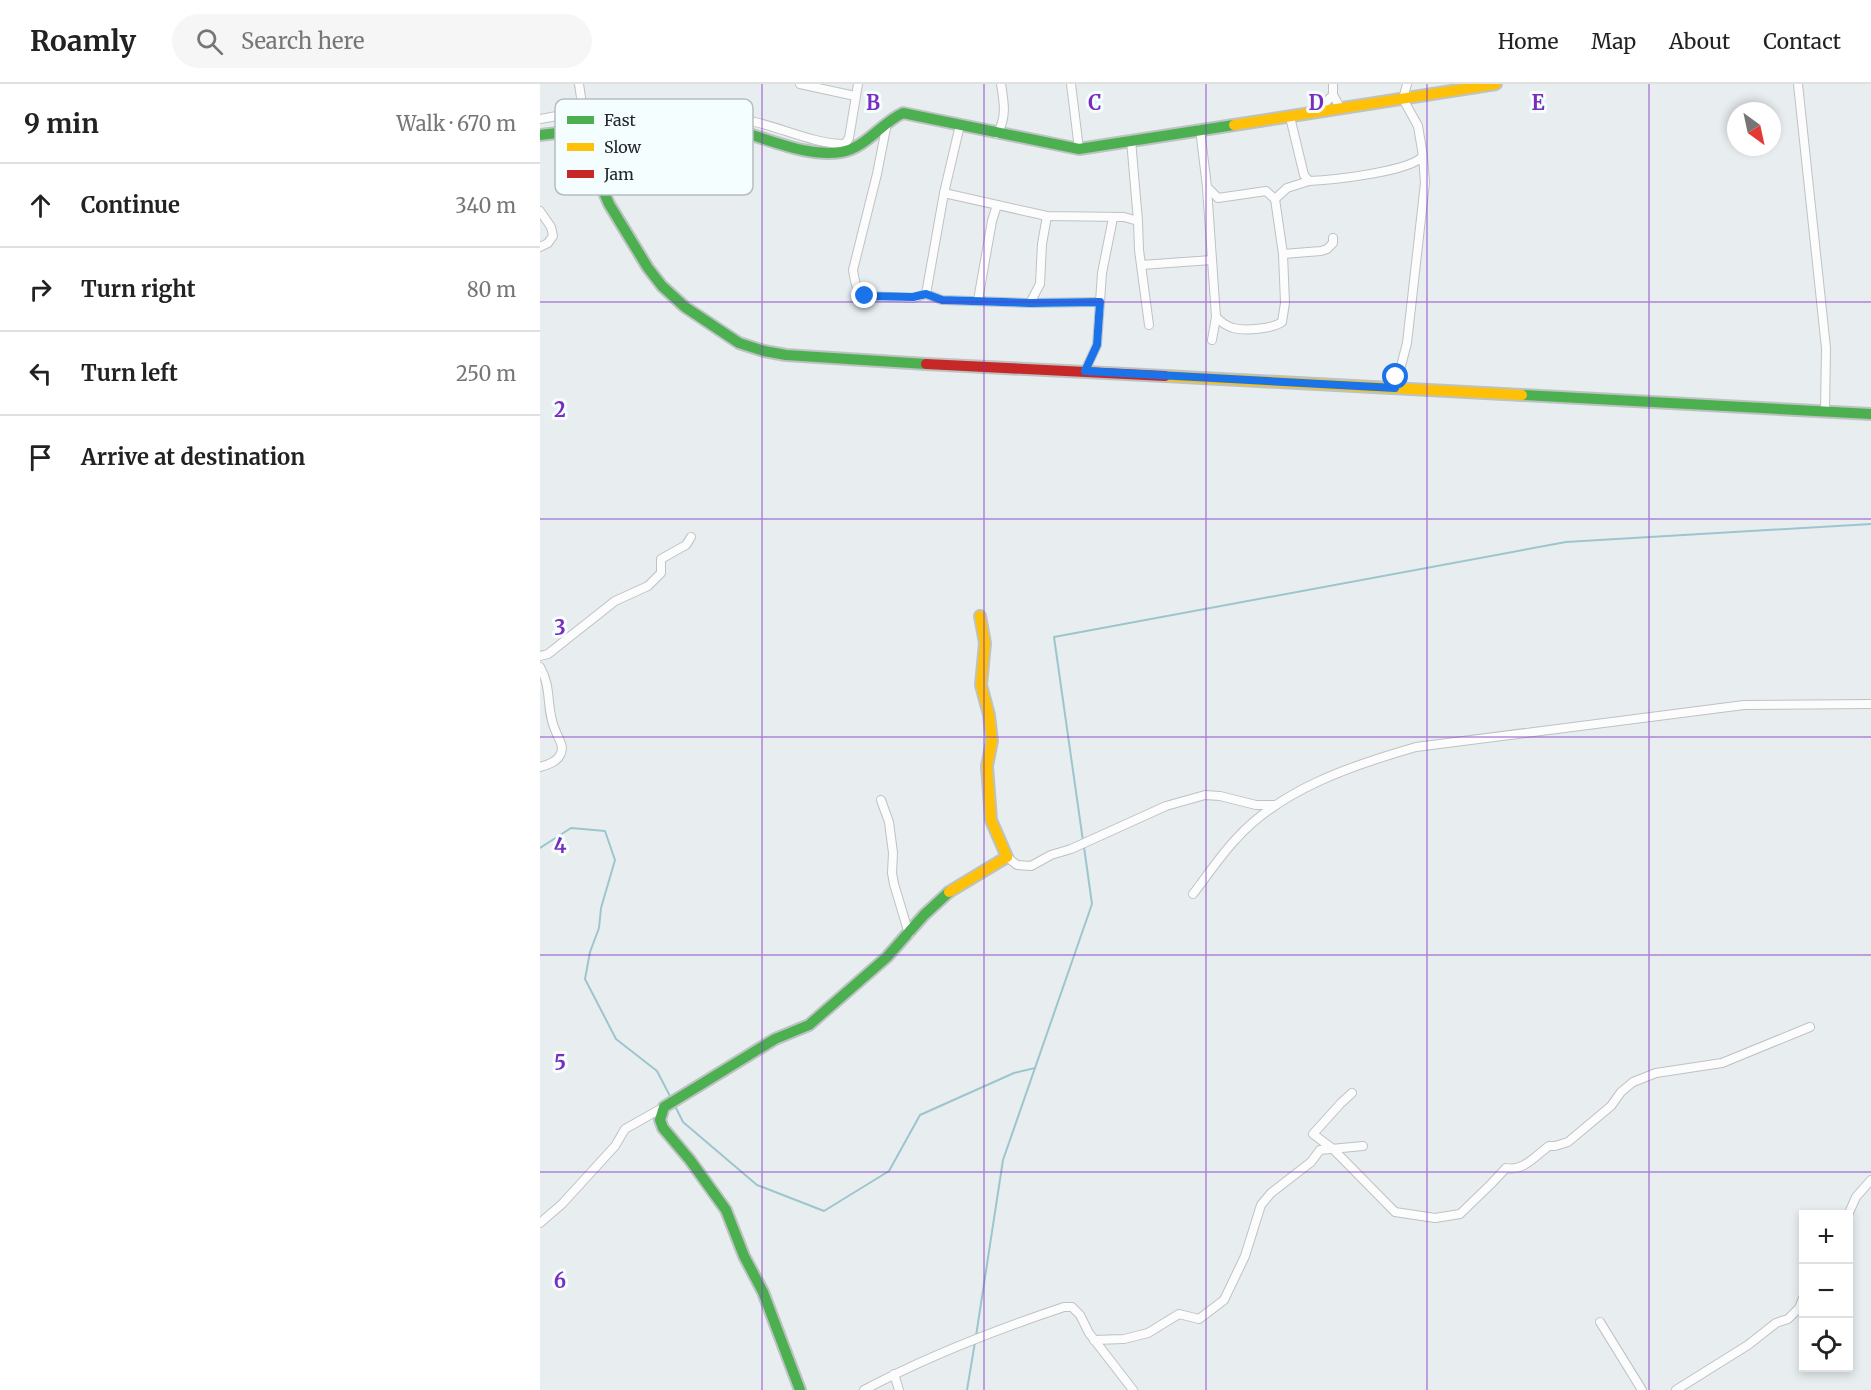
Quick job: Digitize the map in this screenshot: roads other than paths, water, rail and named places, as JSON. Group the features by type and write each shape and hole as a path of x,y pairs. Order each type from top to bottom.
{"street":[{"path":"579,84 582,99"},
{"path":"800,84 855,96"},
{"path":"753,122 845,144 849,138 858,84"},
{"path":"997,134 1003,124 1004,114 1001,84"},
{"path":"1071,84 1079,148"},
{"path":"1333,84 1333,94 1341,109"},
{"path":"1407,84 1419,97"},
{"path":"1395,388 1407,343 1424,195 1423,156 1418,126 1403,99 1407,84"},
{"path":"753,136 802,151 841,152 853,148 887,122 903,113 997,134 1079,148 1496,84"},
{"path":"1798,84 1826,348 1825,411"},
{"path":"1316,113 1333,94"},
{"path":"540,119 555,116"},
{"path":"1290,117 1306,178"},
{"path":"887,122 878,174 853,270 859,293 865,296 913,297 926,294 942,300 1030,303 1100,302"},
{"path":"926,294 944,193 960,124"},
{"path":"1200,129 1212,260 1215,318 1212,340"},
{"path":"540,135 555,133"},
{"path":"1131,140 1141,264 1149,325"},
{"path":"1207,187 1218,198 1287,188 1299,184 1306,178 1382,171 1419,162 1423,156"},
{"path":"1275,199 1287,188"},
{"path":"1215,318 1234,329 1271,327 1282,322 1285,303 1282,254 1275,199 1266,191"},
{"path":"944,193 1047,216 1124,217 1138,221"},
{"path":"605,195 648,268 662,286 685,307 739,343 786,356 1871,414"},
{"path":"1124,217 1136,204"},
{"path":"978,300 997,205"},
{"path":"540,211 551,227 553,236 548,243 540,247"},
{"path":"1030,303 1040,284 1042,244 1047,216"},
{"path":"1085,371 1097,345 1102,273 1113,218"},
{"path":"1282,254 1328,249 1333,243 1333,238"},
{"path":"1141,264 1212,260"},
{"path":"540,656 548,654 615,601 654,581 661,573 661,559 686,545 691,537"},
{"path":"980,616 985,643 981,685 989,715 992,741 987,766 991,820 1007,857 1017,865 1031,866 1051,855 1071,849 1166,806 1197,797 1220,796 1256,805 1277,805"},
{"path":"540,667 548,681 551,718 562,746 561,754 556,760 540,767"},
{"path":"1193,894 1236,839 1255,820 1277,805 1320,781 1382,757 1416,747 1744,705 1871,704"},
{"path":"881,800 889,822 893,853 891,873 909,934"},
{"path":"540,1223 562,1204 615,1146 625,1129 775,1039 809,1025 888,957 924,915 949,892 1007,857"},
{"path":"1352,1093 1312,1134 1333,1149 1395,1212 1435,1218 1460,1214 1506,1168 1513,1170 1524,1166 1549,1146 1568,1142 1611,1106 1621,1092 1633,1082 1656,1073 1722,1063 1810,1028"},
{"path":"664,1107 660,1120 663,1128 690,1160 726,1210 744,1256 763,1292 801,1390"},
{"path":"1094,1340 1124,1339 1148,1333 1179,1314 1199,1319 1224,1300 1245,1256 1261,1205 1271,1193 1311,1162 1320,1150 1363,1146"},
{"path":"1850,1210 1856,1197 1871,1180"},
{"path":"864,1390 894,1374 975,1339 1064,1307 1072,1307 1080,1315 1094,1340 1134,1390"},
{"path":"1676,1390 1748,1345 1776,1323 1788,1319 1799,1308"},
{"path":"1600,1322 1641,1390"},
{"path":"894,1374 899,1390"}],"waterway":[{"path":"1083,841 1054,637 1566,542 1871,524"},
{"path":"540,848 571,828 605,831 615,860 601,908 599,928 590,952 585,979 616,1039 657,1071 671,1098"},
{"path":"976,1336 1003,1160 1092,904 1084,847"},
{"path":"675,1106 683,1122 757,1185 824,1211 889,1171 920,1115 1014,1073 1035,1068"},
{"path":"967,1390 975,1342"}]}
